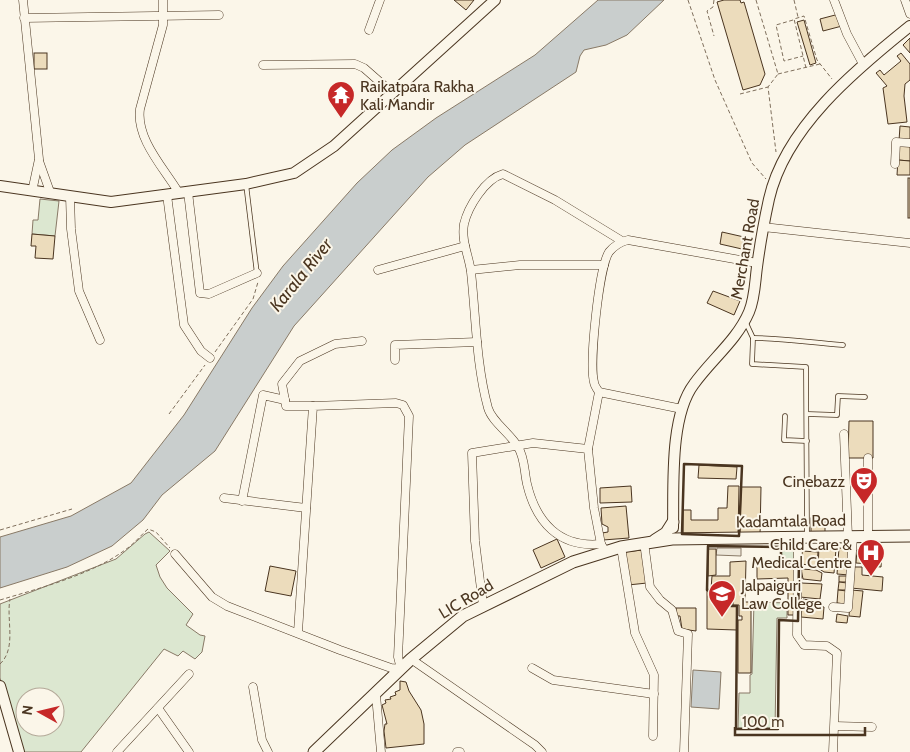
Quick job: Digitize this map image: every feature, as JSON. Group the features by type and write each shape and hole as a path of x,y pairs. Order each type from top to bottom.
{"main road":[{"path":"649,541 666,534 673,522"},
{"name":"Kadamtala Road","path":"672,539 910,536"},
{"name":"LIC Road","path":"314,752 376,695 411,659 463,616 603,547 620,547 649,541 672,539"}],"street":[{"path":"23,0 39,160 49,189"},
{"path":"163,0 164,15 160,36 140,108 139,121 144,136 182,191 200,293 209,294 257,275"},
{"path":"369,30 380,0"},
{"path":"0,184 49,189 111,199 182,191 294,173 315,161 391,92 487,0"},
{"path":"413,71 495,0"},
{"path":"834,0 847,34 863,64"},
{"path":"905,0 910,14"},
{"path":"24,18 219,15"},
{"name":"Merchant Road","path":"672,539 677,446 682,409 693,384 726,348 745,320 752,304 763,227 773,183 780,164 797,138 839,88 863,64 910,26"},
{"path":"263,65 355,64 364,68 391,92"},
{"path":"895,164 896,142 910,143"},
{"path":"33,188 39,160"},
{"path":"622,241 608,253 600,282 593,364 594,382 599,392 588,448 594,508 603,547 588,545 566,539 551,530 541,518 533,504 518,446 489,410 477,342 471,270 463,233 470,208 494,179 503,174 555,200 622,241 662,245 757,263"},
{"path":"33,188 110,202 166,195 182,191"},
{"path":"166,195 184,325 201,351 210,358"},
{"path":"70,196 79,290 100,340"},
{"path":"763,227 910,243"},
{"path":"378,270 465,246"},
{"path":"471,270 520,265 604,265"},
{"path":"176,554 212,597 247,615 298,632 340,650 391,668 401,669 398,656 408,413 403,405 396,402 286,406 282,384 300,361 335,344 362,341"},
{"path":"395,360 394,345 477,342"},
{"path":"599,392 682,409"},
{"path":"242,500 263,395 285,400"},
{"path":"298,632 313,406"},
{"path":"833,607 848,608 851,537 844,434"},
{"path":"483,605 475,541 472,453 534,443 588,448"},
{"path":"868,458 868,536"},
{"path":"224,498 306,508"},
{"path":"803,537 797,635 804,645 827,646 837,653 833,752"},
{"path":"649,541 650,587 654,594 672,610 678,631 688,634 684,752"},
{"path":"620,547 634,634 652,668 654,694 653,736"},
{"path":"411,659 535,745 542,752"},
{"path":"532,668 543,676 559,681 654,694"},
{"path":"116,752 189,674"},
{"path":"0,686 19,752"},
{"path":"253,687 262,740 268,752"},
{"path":"376,695 381,752"},
{"path":"158,708 190,752"},
{"path":"835,726 872,727"}],"lane":[{"path":"245,182 257,275"},
{"path":"745,320 753,338 752,364 806,366 807,441 803,537"},
{"path":"753,338 789,338 809,344 842,345"},
{"path":"807,414 837,415 838,396 865,397"},
{"path":"785,416 784,440 807,441"}],"path":[{"path":"688,0 715,80 752,163 763,177 773,183"},
{"path":"714,0 713,7 707,11 714,36"},
{"path":"756,0 778,74"},
{"path":"794,0 798,18"},
{"path":"803,56 784,60 776,25 804,16 817,60 839,88"},
{"path":"794,20 806,68"},
{"path":"740,94 768,87 778,74 820,64"},
{"path":"768,87 776,149 780,164"},
{"path":"169,414 253,299 258,289 257,275"},
{"path":"0,530 72,509"},
{"path":"0,600 57,582 116,556 131,546 148,529 156,532 176,554"},
{"path":"0,664 10,649 8,617 10,597"}],"green space":[{"path":"40,199 59,201 55,236 32,234 33,220 38,220"},
{"path":"149,532 170,551 156,565 160,577 167,588 193,614 186,625 200,635 205,636 202,652 195,659 183,651 178,656 164,649 81,752 22,752 18,737 65,737 65,687 15,687 15,728 0,678 0,604 116,559"},
{"path":"781,547 791,547 799,555 799,561 781,561"},
{"path":"754,602 787,603 787,618 777,618 775,728 738,728 739,693 750,693"}],"shaded area":[{"path":"717,548 741,548 741,556 716,555"}],"water":[{"name":"Karala River","path":"598,0 664,0 627,35 606,45 584,50 580,56 576,72 465,145 428,177 294,326 215,451 162,495 143,520 112,546 67,567 0,588 0,537 71,516 131,483 184,415 252,308 283,266 357,183 392,150 436,118 535,55"},
{"path":"693,670 721,672 719,709 691,707"}],"building":[{"path":"454,0 474,0 466,10"},
{"path":"740,0 741,3 744,2 765,74 760,85 743,90 717,2"},
{"path":"839,14 842,26 823,31 820,19"},
{"path":"804,20 816,63 810,65 797,22"},
{"path":"910,38 910,53 903,45"},
{"path":"34,53 47,53 47,69 34,69"},
{"path":"901,53 910,64 910,80 905,84 904,96 907,122 888,124 883,88 887,86 876,73 880,70 884,75 901,61 897,56"},
{"path":"900,126 910,127 910,141 899,141"},
{"path":"898,145 910,146 910,161 898,160"},
{"path":"898,160 910,161 910,175 897,175"},
{"path":"908,178 910,178 910,218 908,218"},
{"path":"722,232 744,237 742,249 720,244"},
{"path":"32,234 55,236 53,259 35,258 36,246 31,246"},
{"path":"713,291 740,301 734,315 707,303"},
{"path":"849,421 873,421 873,458 848,458"},
{"path":"699,465 737,467 736,479 698,478"},
{"path":"631,486 632,502 600,503 600,488"},
{"path":"728,486 739,486 738,534 683,533 683,510 691,510 691,520 718,520 718,508 727,508"},
{"path":"741,487 761,487 760,535 740,534"},
{"path":"626,506 629,538 603,540 602,533 608,532 608,527 602,524 601,508"},
{"path":"811,518 825,518 825,532 811,532"},
{"path":"557,539 565,557 541,568 533,550"},
{"path":"819,547 836,549 834,573 824,572 818,568"},
{"path":"873,547 882,548 881,567 871,566"},
{"path":"839,548 851,549 849,575 837,574"},
{"path":"708,549 716,549 716,575 708,576"},
{"path":"642,550 647,583 628,585 624,552"},
{"path":"857,550 871,551 870,564 856,563"},
{"path":"802,551 818,552 817,566 801,564"},
{"path":"746,561 745,602 751,602 751,673 738,673 738,620 742,620 742,616 739,616 739,605 733,605 733,589 711,589 712,576 730,576 730,562"},
{"path":"757,563 798,563 798,615 788,615 788,578 757,579"},
{"path":"270,566 296,571 291,596 265,591"},
{"path":"853,567 862,567 862,575 883,577 882,591 851,588"},
{"path":"801,569 816,570 822,573 821,581 803,579"},
{"path":"839,576 848,576 848,582 839,582"},
{"path":"839,582 847,583 847,590 838,590"},
{"path":"801,583 822,584 820,599 800,597"},
{"path":"838,590 847,591 846,604 837,603"},
{"path":"851,590 863,591 860,617 849,616"},
{"name":"Jalpaiguri Law College","path":"707,591 731,591 731,606 737,606 737,630 707,629"},
{"path":"803,599 810,600 810,605 824,607 823,619 801,617"},
{"path":"676,608 696,608 696,631 682,629 680,616 676,616"},
{"path":"837,614 848,616 847,623 836,622"},
{"path":"400,681 406,682 409,691 421,710 424,724 424,744 386,748 384,731 385,724 387,724 382,705 386,703 385,700 391,699 390,697 396,695 395,692 400,690"}],"wall":[{"path":"684,464 742,466 739,536 682,534 684,464"},
{"path":"708,546 781,547 781,561 799,561 798,621 779,620 778,729 736,729 737,606 731,606 732,590 707,590 708,546"}],"place":[{"name":"Raikatpara Rakha Kali Mandir","path":"341,119"},
{"name":"Cinebazz","path":"864,505"},
{"name":"Child Care & Medical Centre","path":"871,577"},
{"name":"Jalpaiguri Law College","path":"722,618"}]}
